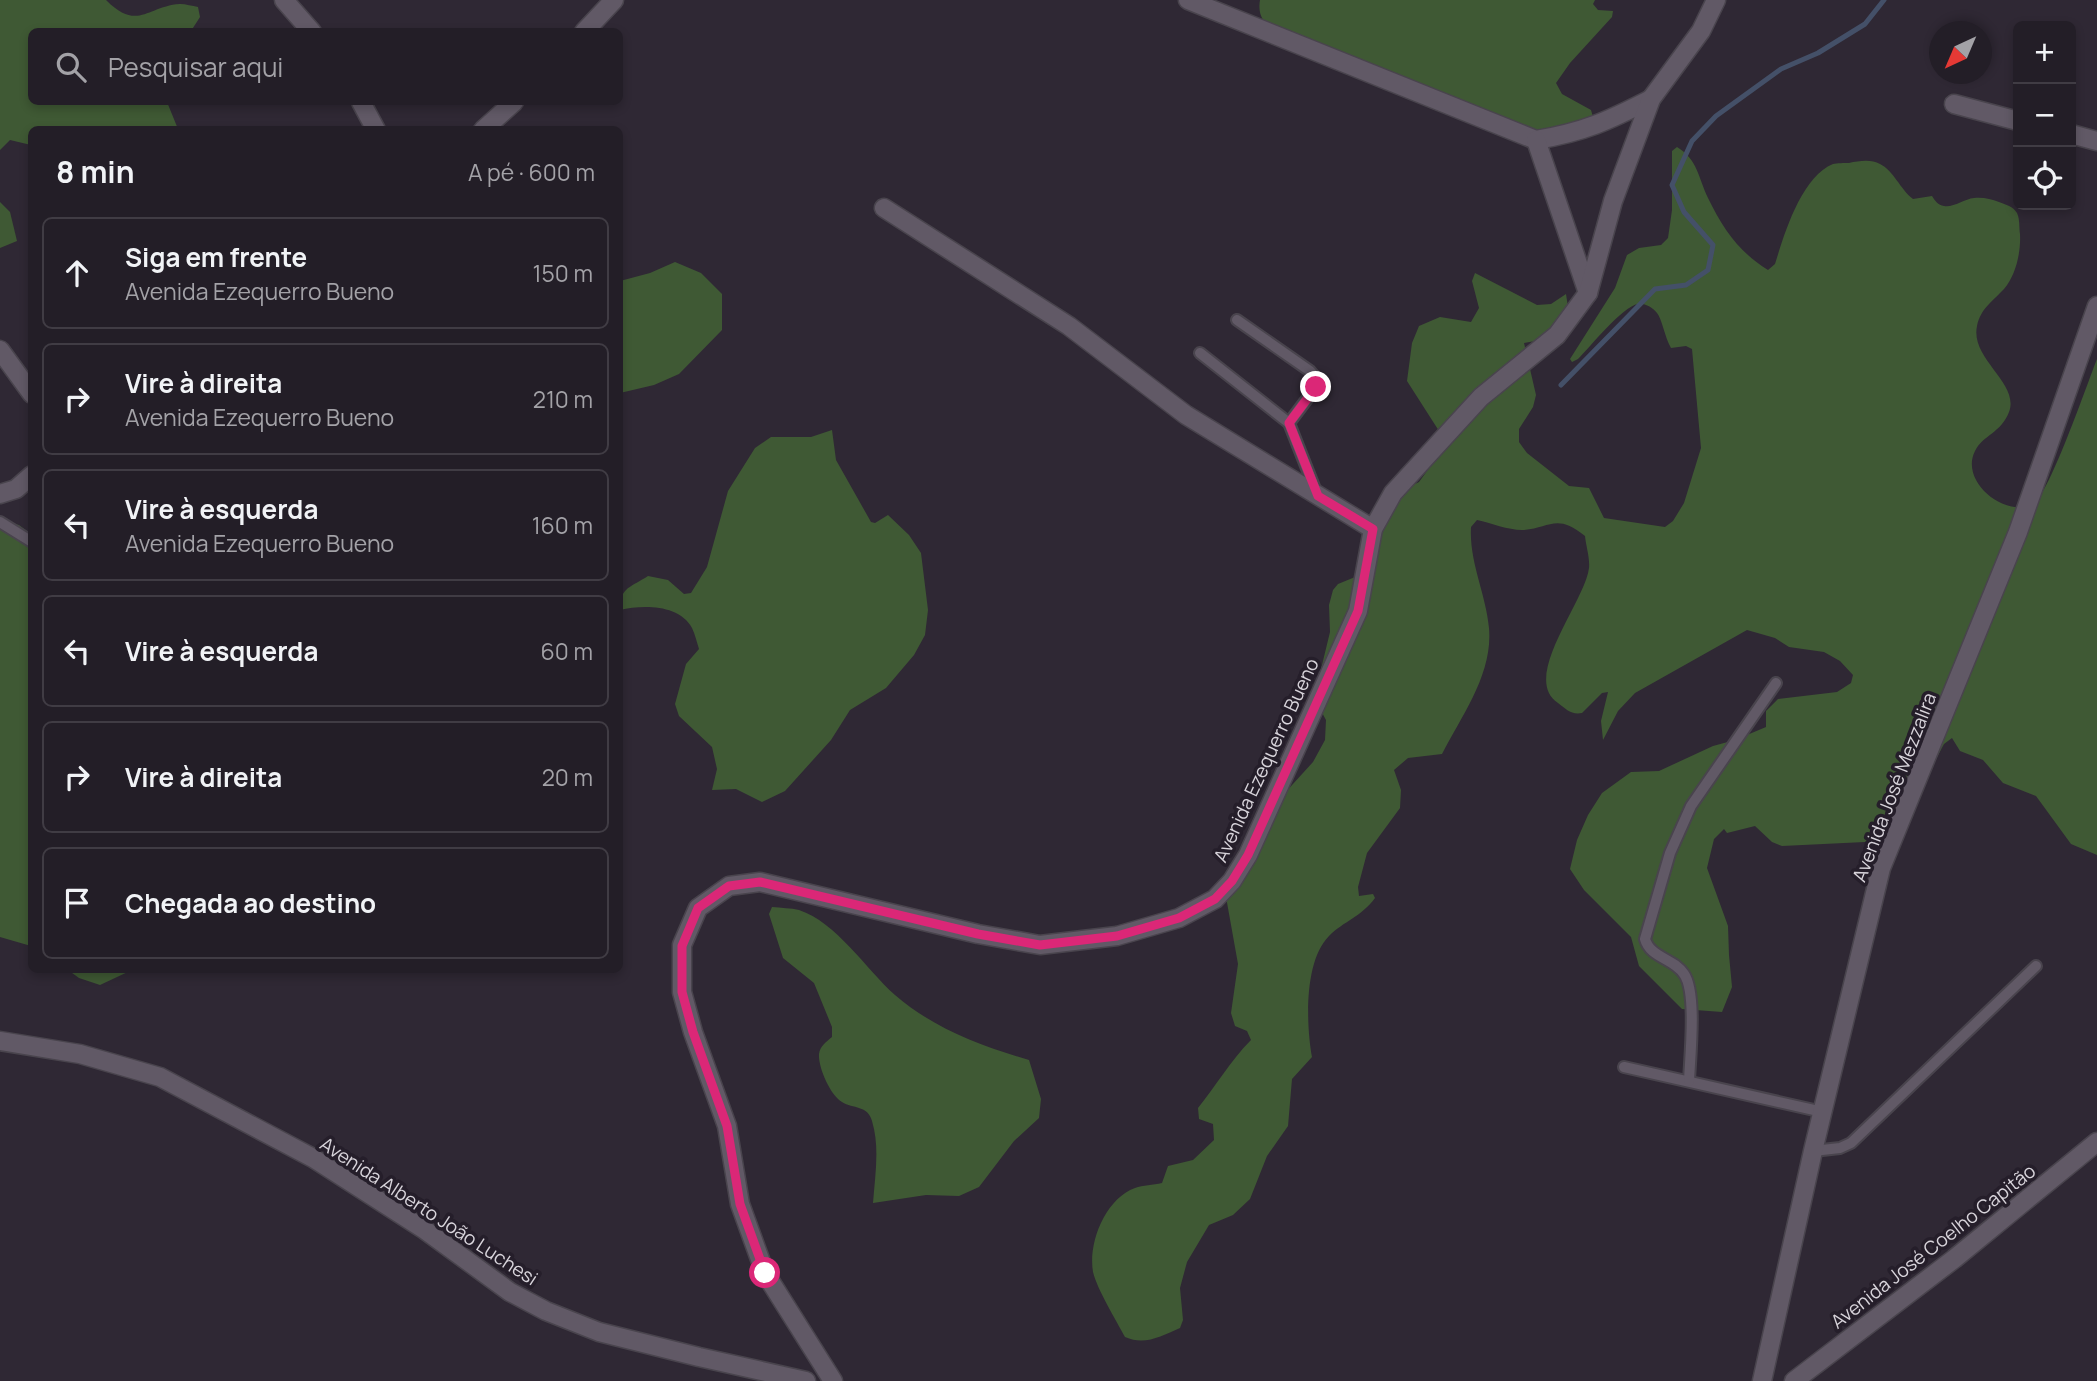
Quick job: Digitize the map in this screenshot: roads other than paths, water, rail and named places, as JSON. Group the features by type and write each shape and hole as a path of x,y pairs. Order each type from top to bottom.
{"street":[{"path":"284,0 308,28"},
{"path":"588,28 614,0"},
{"path":"1188,0 1228,8 1536,140 1570,134 1604,123 1651,99"},
{"name":"Avenida Ezequerro Bueno","path":"833,1381 765,1273 740,1204 727,1126 693,1032 682,992 682,946 698,908 729,886 760,882 978,934 1040,945 1117,936 1179,918 1215,899 1232,881 1248,855 1358,611 1373,529 1393,493 1481,397 1558,335 1588,293 1613,201 1651,99 1701,32 1716,0"},
{"path":"1954,104 2013,120"},
{"path":"363,105 374,126"},
{"path":"487,126 511,105"},
{"path":"2076,135 2097,141"},
{"path":"1536,140 1588,293"},
{"path":"884,208 1069,326 1186,415 1373,529"},
{"name":"Avenida José Mezzalira","path":"1762,1381 1813,1151 1881,869 2018,532 2097,306"},
{"path":"0,350 28,388"},
{"path":"0,494 16,489 28,478"},
{"name":"Avenida Alberto João Luchesi","path":"0,1041 80,1054 160,1077 313,1158 425,1230 510,1292 546,1311 599,1332 806,1381"},
{"name":"Avenida José Coelho Capitão","path":"1794,1381 1954,1259 2097,1142"}],"lane":[{"path":"1237,320 1310,371 1317,379 1316,387 1289,423"},
{"path":"1200,353 1289,423 1318,496"},
{"path":"0,522 28,540"},
{"path":"1689,1081 1689,985 1685,974 1653,952 1645,939 1670,853 1691,806 1776,683"},
{"path":"1813,1151 1840,1148 1851,1143 2036,966"},
{"path":"1624,1067 1823,1112"}],"waterway":[{"path":"1561,385 1655,289 1686,285 1708,270 1713,245 1684,212 1672,185 1692,141 1716,116 1781,69 1818,53 1865,24 1884,0"}]}
